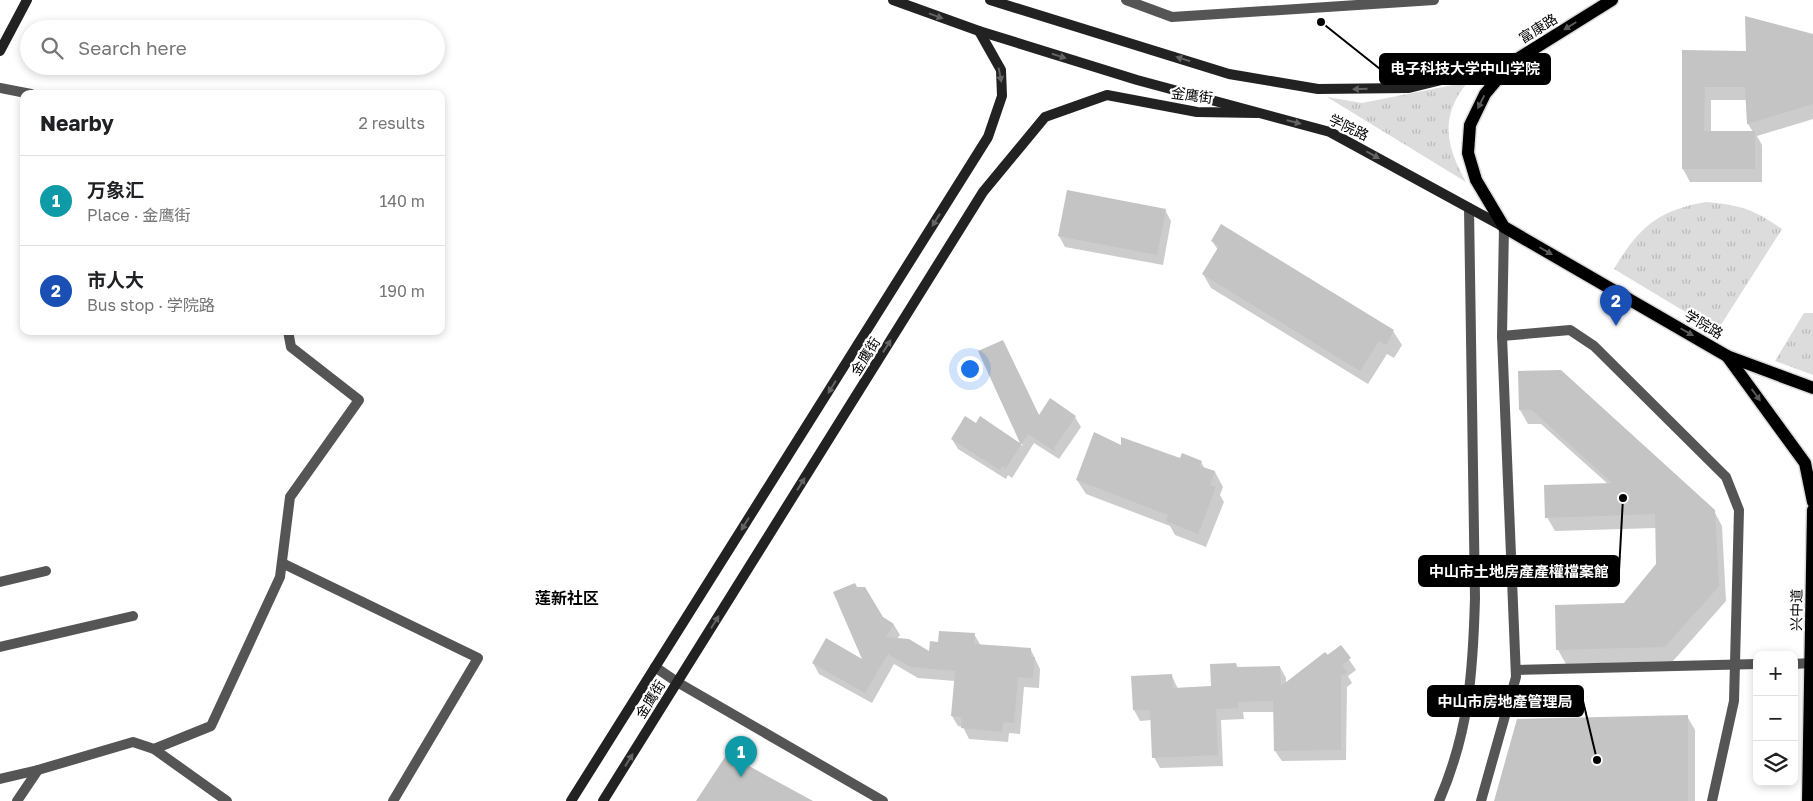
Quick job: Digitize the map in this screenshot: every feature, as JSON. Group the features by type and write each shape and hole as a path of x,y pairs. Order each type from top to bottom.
{"main road":[{"name":"富康路","path":"1504,227 1476,180 1468,153 1470,125 1485,94 1510,63 1612,0"},
{"name":"学院路","path":"1504,227 1727,356"},
{"path":"1727,356 1813,388"},
{"path":"1727,356 1805,462 1813,502"},
{"name":"兴中道","path":"1808,801 1813,510"}],"street":[{"path":"0,51 27,0"},
{"name":"学院路","path":"893,0 979,31 1137,80 1330,132 1504,227"},
{"path":"990,0 1229,74 1318,89 1409,88 1510,63"},
{"path":"1126,0 1172,17 1434,0"},
{"name":"金鹰街","path":"571,801 988,137 1002,96 1001,70 979,31"},
{"path":"0,88 20,92"},
{"name":"金鹰街","path":"603,801 983,192 1045,117 1107,94 1196,112 1257,113"},
{"path":"1439,801 1462,735 1471,687 1473,659 1475,598 1469,208"},
{"path":"1481,801 1516,676 1502,336 1504,227"},
{"path":"1502,336 1570,330 1594,346 1726,477 1739,510 1734,701 1712,801"},
{"path":"154,749 211,726 280,577 290,497 359,400 292,347 289,335"},
{"path":"282,562 478,658 393,801"},
{"path":"0,582 46,571"},
{"path":"0,647 133,616"},
{"path":"1798,664 1810,663"},
{"path":"1516,670 1753,664"},
{"path":"655,667 677,682 883,801"},
{"path":"0,779 38,770 133,742 154,749 227,801"},
{"path":"17,801 38,770"}],"green space":[{"path":"1468,82 1459,95 1449,119 1450,144 1466,182 1327,97 1362,103"},
{"path":"1706,202 1746,209 1782,229 1717,331 1614,269 1632,242 1651,223 1675,210"},
{"path":"1804,313 1813,313 1813,375 1775,361"}],"building":[{"path":"1745,16 1813,34 1813,104 1747,124 1745,87 1705,87 1704,131 1755,131 1755,169 1682,169 1682,50 1746,51"},
{"path":"1067,190 1166,209 1157,255 1058,236"},
{"path":"1221,224 1394,330 1386,345 1379,341 1360,371 1202,274 1219,246 1211,241"},
{"path":"1003,340 1039,415 1050,398 1076,416 1054,448 1056,452 1028,434 1006,468 1002,466 1000,470 951,439 965,416 976,423 980,416 1020,443 978,351"},
{"path":"1561,370 1715,510 1719,586 1665,647 1556,650 1555,605 1624,603 1656,564 1655,514 1545,518 1544,485 1612,483 1532,410 1519,410 1518,371"},
{"path":"1094,432 1121,445 1121,437 1180,458 1182,453 1202,461 1200,466 1215,471 1210,485 1216,487 1198,534 1166,521 1168,515 1076,480"},
{"path":"855,583 857,587 865,587 883,617 894,624 886,637 909,639 929,651 930,641 938,642 939,631 975,633 974,644 1031,648 1031,657 1035,657 1033,678 1018,677 1014,723 1003,722 1002,732 961,728 962,717 951,716 955,671 911,667 888,654 865,693 812,663 826,638 862,659 833,592"},
{"path":"1341,645 1351,658 1342,665 1347,672 1341,676 1341,750 1274,751 1273,701 1238,702 1238,708 1216,709 1218,755 1152,758 1150,710 1133,710 1131,676 1172,674 1173,688 1211,686 1210,664 1236,663 1237,667 1280,666 1281,686 1325,652 1328,655"},
{"path":"1688,715 1688,801 1494,801 1517,719"},
{"path":"727,754 813,801 696,801"}],"place":[{"name":"电子科技大学中山学院","path":"1321,22"},
{"name":"市人大","path":"1616,326"},
{"name":"中山市土地房產產權檔案館","path":"1623,498"},
{"name":"中山市房地產管理局","path":"1597,760"},
{"name":"万象汇","path":"741,777"}],"district":[{"name":"莲新社区","path":"567,598"}]}
